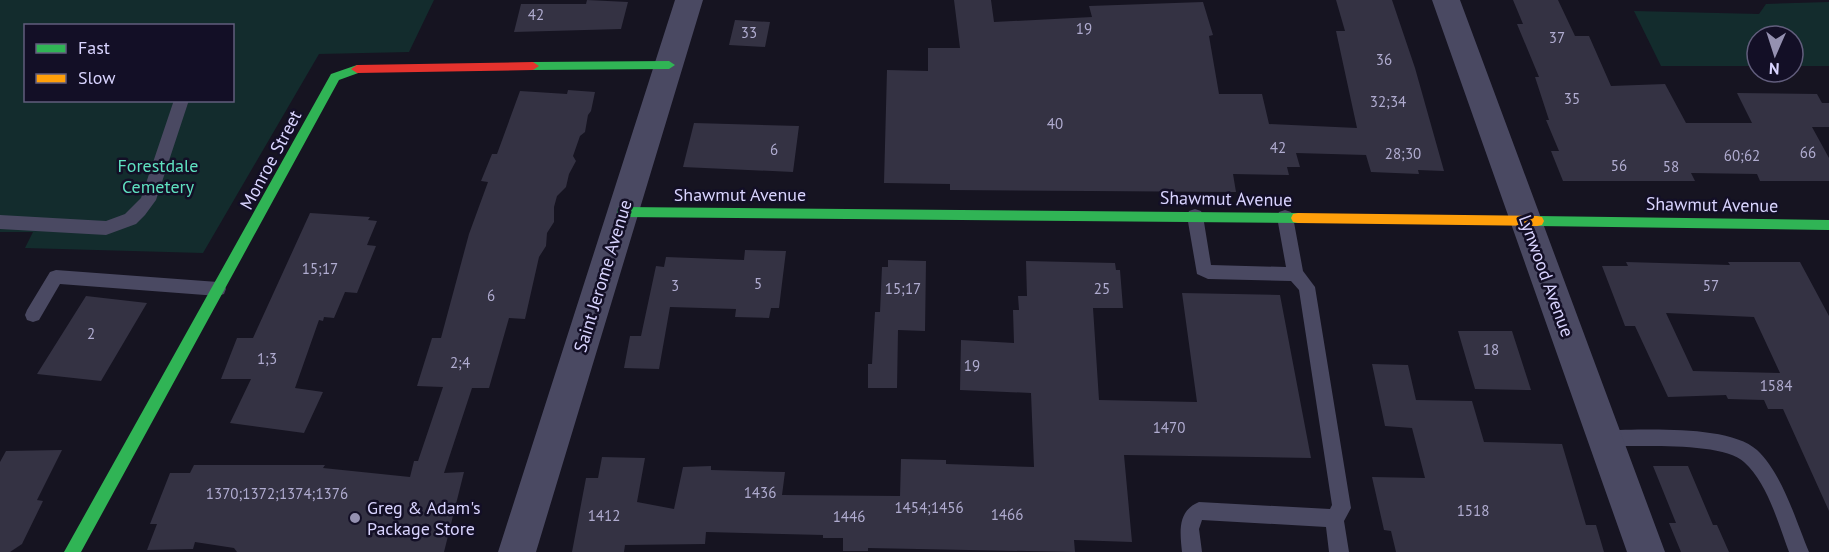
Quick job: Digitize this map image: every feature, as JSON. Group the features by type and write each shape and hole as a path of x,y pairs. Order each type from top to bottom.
{"street":[{"name":"Saint Jerome Avenue","path":"517,552 689,0"},
{"name":"Lynwood Avenue","path":"1446,0 1646,552"},
{"name":"Monroe Street","path":"72,552 218,289 267,206 335,77 361,67 669,64"},
{"name":"Shawmut Avenue","path":"623,212 1195,216 1829,225"}],"lane":[{"path":"0,222 106,228 121,225 142,210 148,200 181,102"},
{"path":"1195,216 1203,269 1208,272 1295,274"},
{"path":"1285,218 1295,274 1307,287 1341,508 1334,518 1339,552"},
{"path":"33,315 56,277 218,289"},
{"path":"1604,438 1719,441 1749,453 1764,472 1799,552"},
{"path":"1192,552 1189,522 1193,515 1199,512 1334,518"}],"green space":[{"name":"Forestdale Cemetery","path":"0,0 434,0 409,52 319,54 203,253 25,248 33,232 0,232"},
{"path":"1829,2 1829,66 1805,66 1805,24 1745,24 1745,66 1661,66 1634,11 1759,14 1766,4"}],"building":[{"path":"587,0 628,2 621,29 514,32 521,4 586,4"},
{"path":"954,0 991,0 994,22 1092,17 1089,6 1203,2 1213,35 1209,36 1219,94 1262,94 1269,124 1357,128 1336,31 1345,31 1336,0 1392,0 1415,68 1444,171 1418,170 1419,174 1371,172 1366,155 1296,153 1300,167 1287,167 1289,175 1233,174 1236,192 950,190 950,184 884,183 887,70 928,71 928,48 960,48"},
{"path":"1513,0 1558,0 1575,36 1589,36 1611,86 1665,84 1686,123 1752,123 1737,93 1817,94 1822,103 1829,103 1829,127 1812,127 1829,158 1829,181 1760,181 1757,174 1691,173 1695,181 1563,181 1551,151 1559,151 1546,120 1549,120 1535,77 1539,77 1517,24 1523,24"},
{"path":"735,20 770,22 765,47 729,45"},
{"path":"568,90 595,92 591,111 585,132 580,136 573,156 576,161 569,174 566,187 557,196 554,222 547,233 546,246 539,257 525,319 509,318 489,388 472,388 444,473 464,472 444,552 237,552 234,548 195,542 193,549 147,550 157,524 150,524 170,473 190,473 194,465 325,465 323,468 410,477 414,461 418,461 443,387 417,386 432,338 441,338 469,234 488,182 481,181 492,154 497,154 520,91 567,94"},
{"path":"694,123 799,126 793,172 683,167"},
{"path":"310,213 370,217 368,220 377,221 367,245 376,246 357,293 345,292 334,318 324,317 323,321 319,320 295,388 323,392 304,433 230,423 251,379 221,379 237,338 253,338"},
{"path":"745,250 786,251 779,308 771,308 769,318 735,317 736,309 670,307 659,369 624,368 630,336 641,336 656,266 664,267 666,257 744,260"},
{"path":"888,260 926,261 925,331 898,330 897,388 868,388 868,364 872,364 875,312 880,312 882,267 888,267"},
{"path":"1026,261 1115,263 1116,270 1120,270 1123,308 1093,308 1099,400 1197,402 1182,293 1280,295 1311,458 1124,455 1132,542 1074,540 1075,552 868,548 868,551 843,551 843,538 823,538 823,535 706,532 705,544 625,545 624,552 572,552 586,478 598,478 602,457 645,458 637,502 674,509 683,467 711,466 711,470 785,472 782,495 900,496 901,459 946,460 946,464 1034,467 1031,393 960,390 961,340 1014,343 1013,310 1019,310 1018,296 1027,296"},
{"path":"1626,262 1730,265 1728,262 1800,262 1829,316 1829,511 1783,409 1768,409 1764,400 1728,399 1726,395 1668,397 1635,326 1625,326 1602,266 1628,266","holes":["1666,313 1754,317 1780,373 1693,371"]},
{"path":"86,296 147,303 101,381 37,374"},
{"path":"1458,331 1512,331 1531,390 1475,389"},
{"path":"1372,364 1408,365 1416,400 1472,401 1484,442 1562,444 1586,525 1596,525 1604,552 1396,552 1391,531 1384,530 1372,477 1425,478 1412,428 1385,426"},
{"path":"62,450 37,500 43,501 22,544 10,552 0,552 0,462 6,451"},
{"path":"1653,466 1688,466 1713,525 1717,525 1729,552 1681,552 1669,523 1676,523"}],"traffic: fast":[{"path":"533,66 669,65"},
{"path":"72,552 335,77 357,69"},
{"path":"623,212 1298,218"},
{"path":"1537,221 1829,225"}],"traffic: slow":[{"path":"1298,218 1537,221"}],"traffic: jam":[{"path":"357,69 533,66"}],"place":[{"name":"Greg & Adam's Package Store","path":"355,518"}]}
